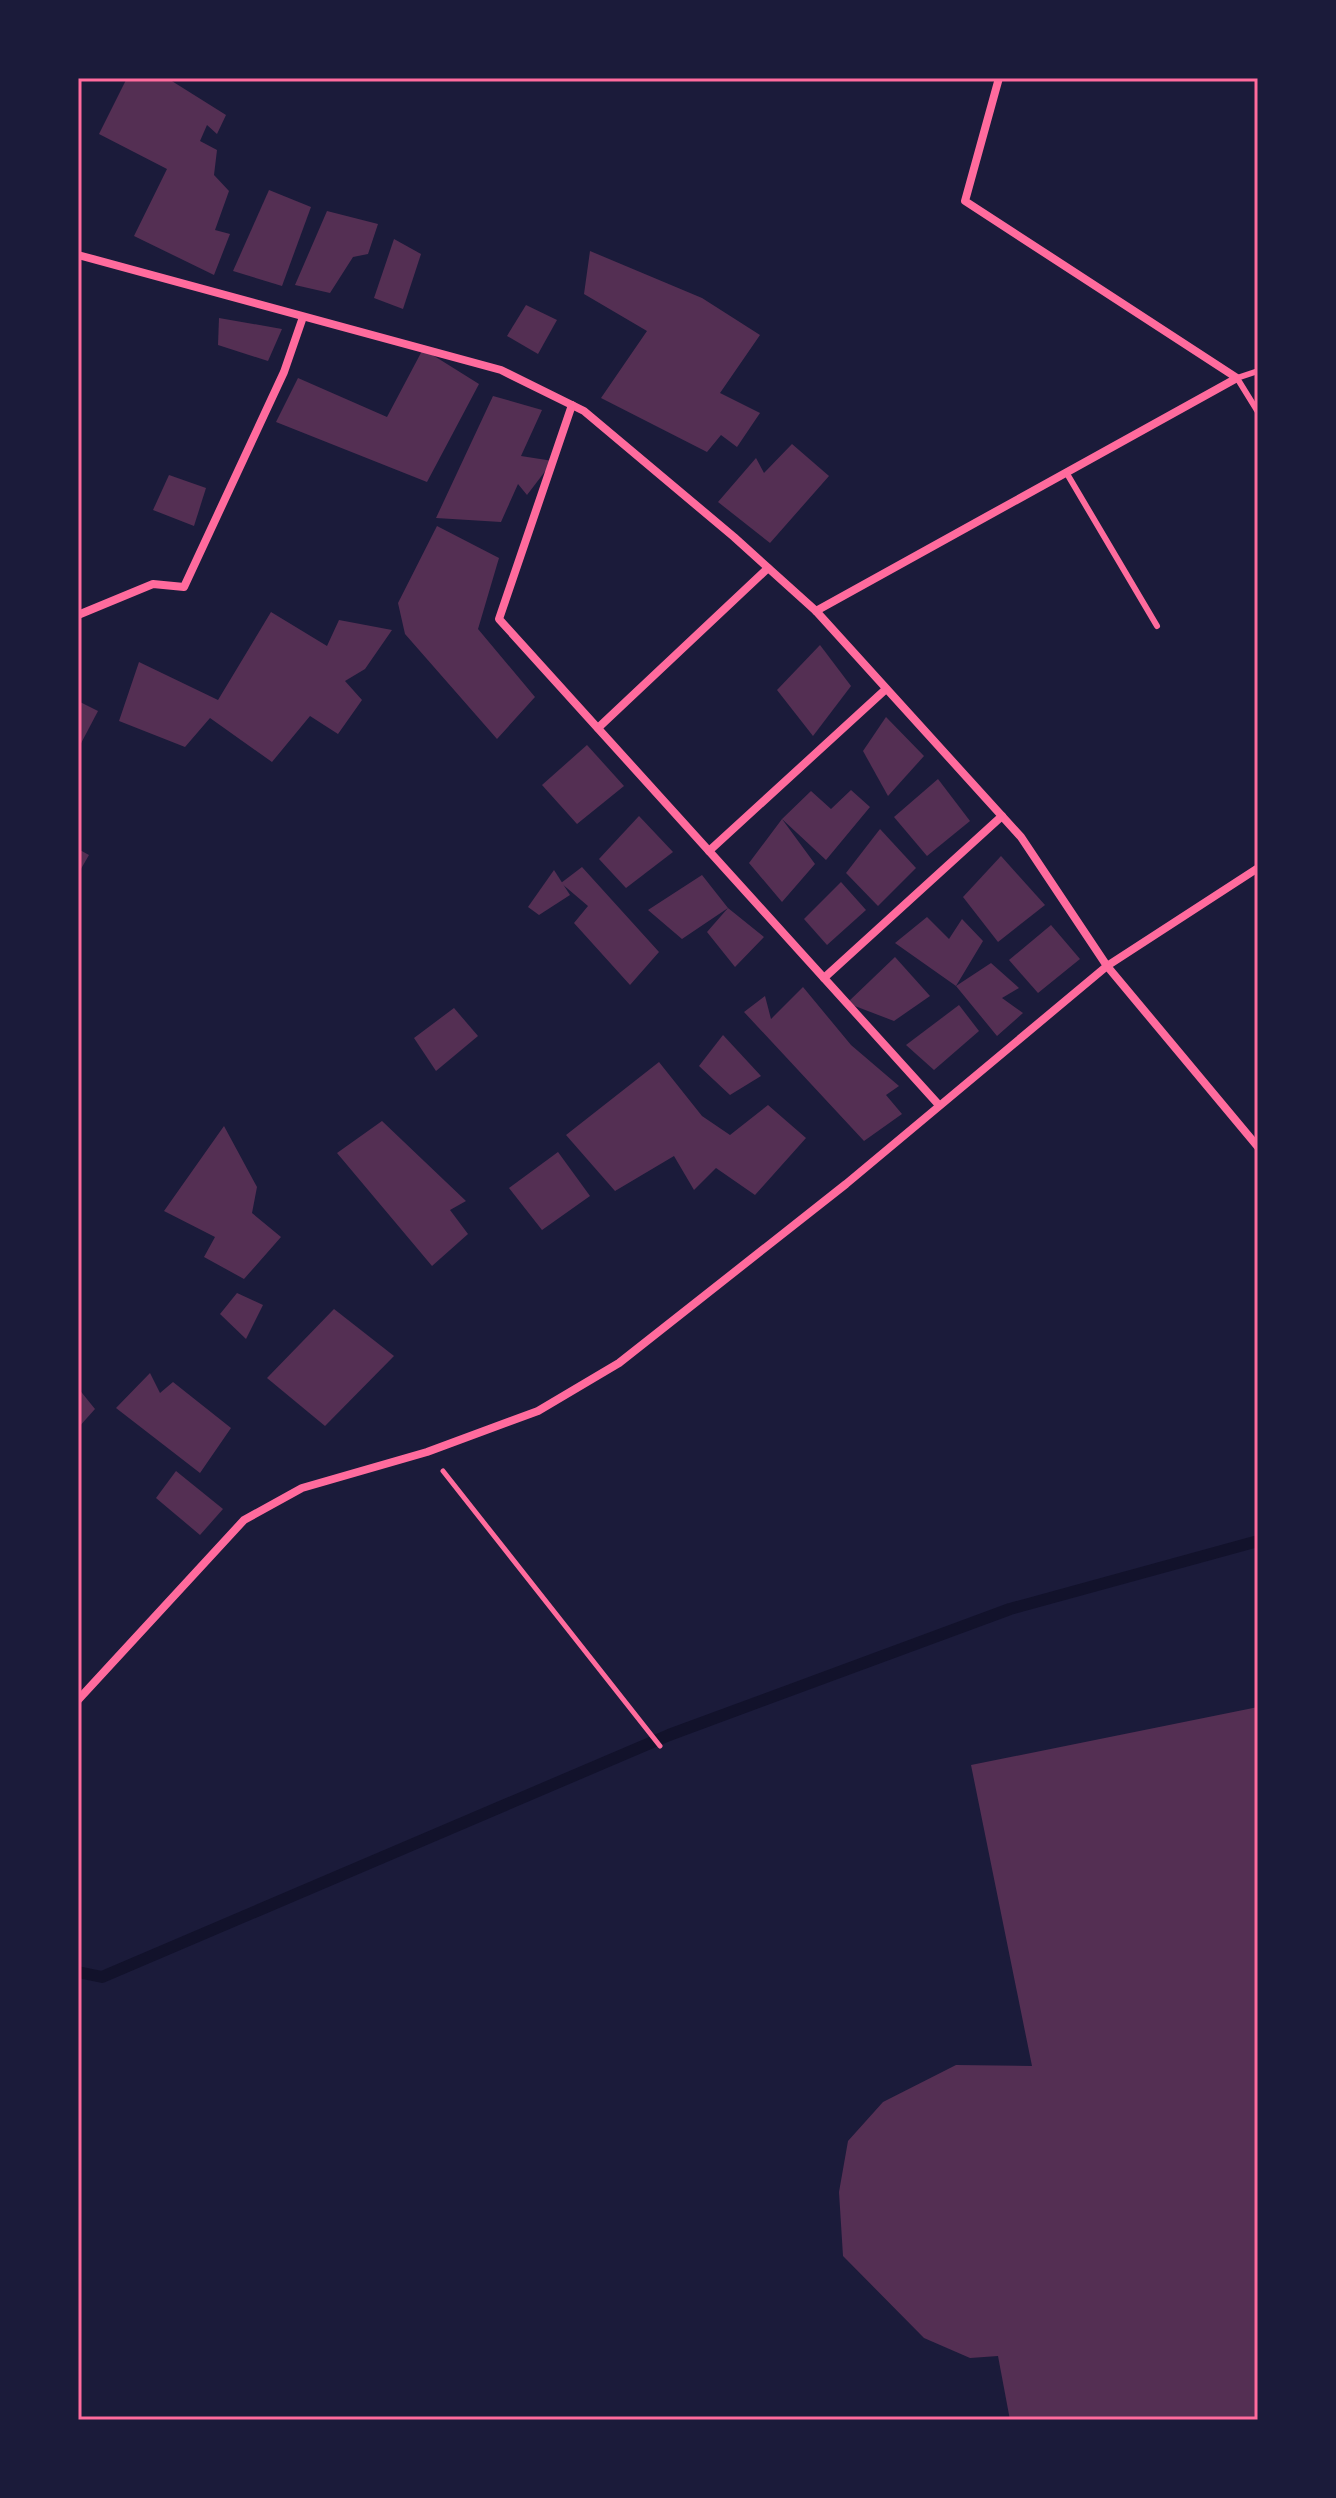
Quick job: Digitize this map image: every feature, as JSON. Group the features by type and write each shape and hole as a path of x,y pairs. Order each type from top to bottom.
{"street":[{"path":"816,611 1237,378 965,201 999,78"},
{"path":"78,255 501,370 572,405 607,430 816,611 1021,837 1107,966 1258,1147"},
{"path":"78,615 153,584 184,587 284,372 303,317"},
{"path":"572,405 499,619 938,1104"},
{"path":"598,728 768,568"},
{"path":"709,851 886,689"},
{"path":"824,978 1002,816"},
{"path":"78,1700 244,1520 302,1488 427,1452 538,1411 619,1363 846,1184 938,1104 1107,966 1258,868"}],"lane":[{"path":"1258,371 1237,378 1258,412"},
{"path":"1066,472 1157,626"}],"path":[{"path":"427,1452 660,1746"}],"building":[{"path":"127,78 167,78 226,115 217,134 207,125 200,141 217,150 214,175 229,191 215,230 230,234 214,275 134,236 167,169 99,134"},
{"path":"269,190 311,207 282,286 233,271"},
{"path":"327,211 378,224 368,254 353,257 330,293 295,285"},
{"path":"394,239 421,254 403,309 374,298"},
{"path":"590,251 702,298 760,335 720,393 760,413 737,447 721,435 707,452 601,398 647,331 584,294"},
{"path":"526,305 557,320 538,354 507,336"},
{"path":"219,318 282,329 268,361 218,345"},
{"path":"423,349 479,384 427,482 276,422 298,378 387,417"},
{"path":"493,396 542,410 521,456 553,461 527,495 518,484 501,522 436,518"},
{"path":"792,444 829,476 770,543 718,502 756,458 764,473"},
{"path":"169,475 206,488 194,526 153,510"},
{"path":"437,526 499,558 478,629 535,697 497,739 405,634 398,603"},
{"path":"271,612 327,646 339,620 392,630 365,669 345,681 362,700 338,734 310,716 272,762 210,718 185,747 119,721 139,662 218,700"},
{"path":"820,645 851,686 813,736 777,690"},
{"path":"78,701 98,711 78,749"},
{"path":"886,717 924,756 888,796 863,751"},
{"path":"587,745 624,786 577,824 542,785"},
{"path":"938,779 970,821 927,856 894,817"},
{"path":"851,790 870,807 826,860 782,819 811,791 831,809"},
{"path":"639,816 673,852 626,888 599,859"},
{"path":"782,819 815,864 782,902 749,863"},
{"path":"880,829 916,868 878,906 846,873"},
{"path":"78,849 89,855 78,874"},
{"path":"1001,856 1045,905 998,942 963,897"},
{"path":"582,867 659,952 630,985 574,923 588,906 561,883"},
{"path":"554,870 570,895 539,915 528,907"},
{"path":"702,875 728,908 682,939 648,910"},
{"path":"841,882 866,910 827,945 804,919"},
{"path":"728,908 764,937 735,967 707,932"},
{"path":"927,917 949,939 962,919 983,941 956,986 895,943"},
{"path":"1051,925 1080,959 1038,993 1009,960"},
{"path":"895,957 930,996 894,1021 847,1003"},
{"path":"991,963 1019,988 1002,998 1023,1013 997,1036 956,986"},
{"path":"803,987 851,1045 899,1086 886,1095 902,1114 864,1141 744,1012 765,996 771,1019"},
{"path":"959,1005 979,1031 934,1070 906,1045"},
{"path":"454,1008 478,1036 436,1071 414,1038"},
{"path":"723,1035 761,1076 730,1095 699,1066"},
{"path":"659,1062 702,1116 730,1135 768,1105 806,1138 755,1195 716,1168 694,1190 674,1156 615,1191 566,1135"},
{"path":"382,1121 466,1201 450,1210 468,1234 432,1266 337,1153"},
{"path":"224,1126 257,1187 252,1213 281,1237 244,1279 204,1257 215,1237 164,1211"},
{"path":"558,1152 590,1196 542,1230 509,1188"},
{"path":"237,1293 263,1305 246,1339 220,1314"},
{"path":"334,1309 394,1356 325,1426 267,1378"},
{"path":"150,1373 160,1393 173,1382 231,1428 200,1473 116,1408"},
{"path":"78,1388 95,1409 78,1428"},
{"path":"176,1471 223,1509 200,1535 156,1498"},
{"path":"1258,1707 1258,2420 1010,2420 998,2356 970,2358 924,2338 843,2256 839,2192 848,2141 883,2102 956,2065 1032,2066 971,1765"}],"waterway":[{"path":"78,1972 102,1977 669,1735 1010,1609 1258,1541"}]}
